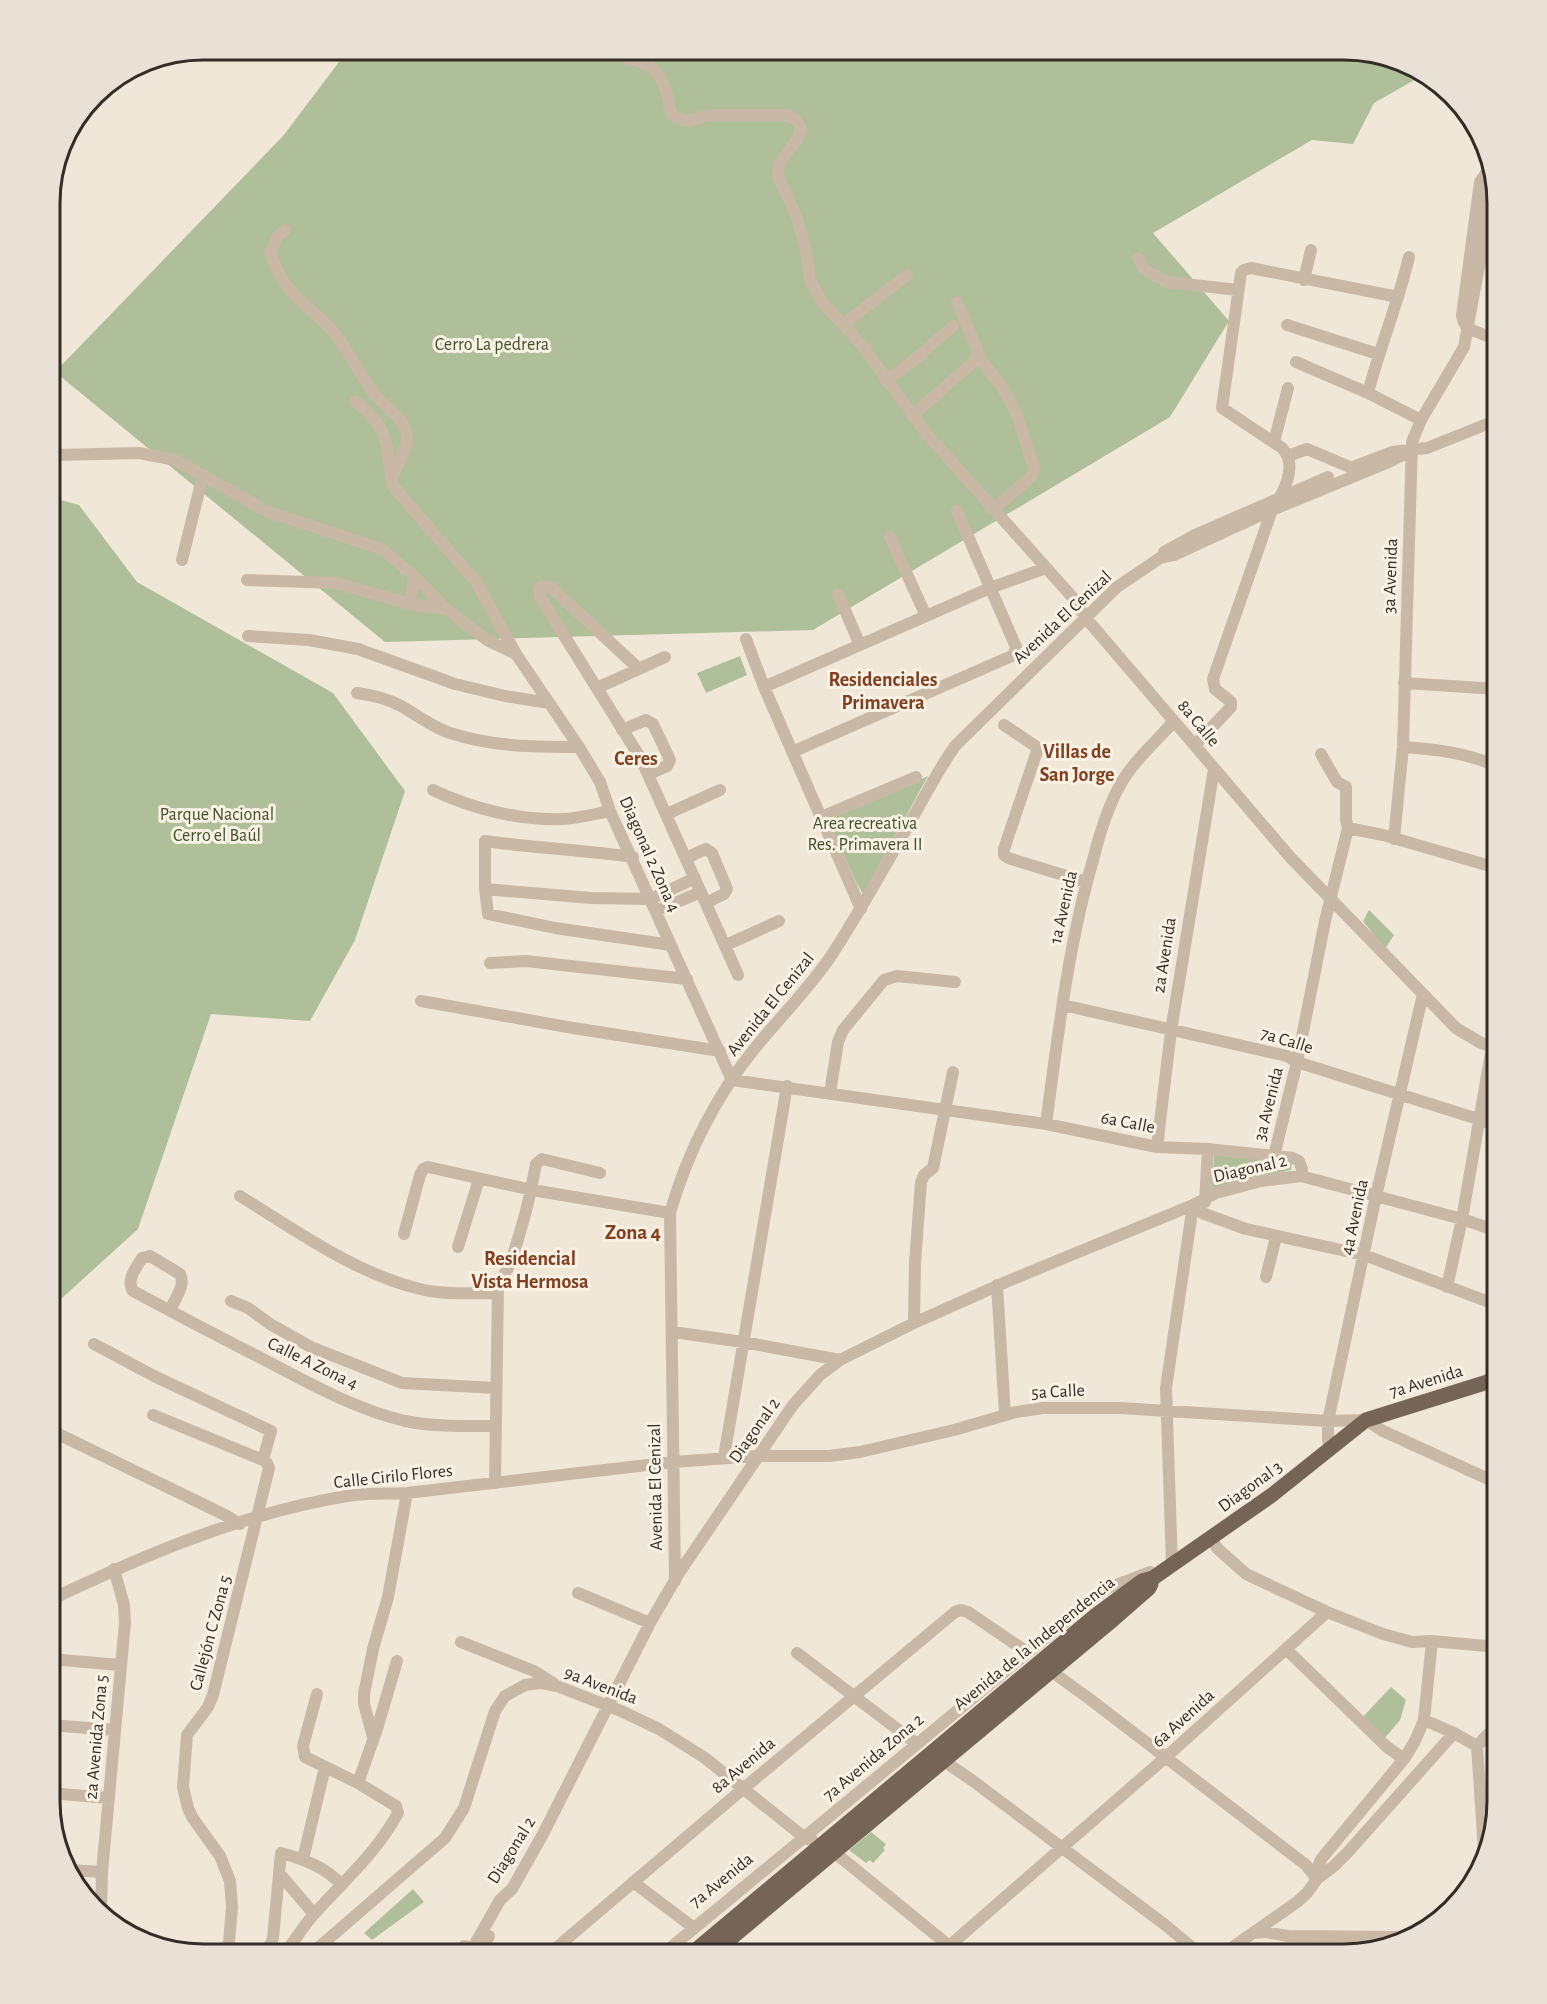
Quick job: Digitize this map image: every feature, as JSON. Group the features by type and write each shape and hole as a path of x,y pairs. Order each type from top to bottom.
{"main road":[{"name":"7a Avenida","path":"1366,1420 1487,1382"},
{"name":"Diagonal 3","path":"1153,1578 1287,1484 1366,1420"},
{"name":"Avenida de la Independencia","path":"704,1944 944,1761 1149,1588 1153,1578"},
{"name":"Avenida de la Independencia","path":"729,1944 829,1848 1096,1615 1142,1581 1153,1578"}],"street":[{"name":"8a Calle","path":"630,60 650,66 661,79 671,114 680,119 687,121 710,115 788,115 798,122 801,129 798,138 779,164 778,176 797,218 806,251 810,280 822,302 861,344 912,416 1074,599 1085,617 1290,857 1456,1028 1487,1045"},
{"name":"3a Avenida","path":"1467,328 1462,315 1480,182 1484,176"},
{"name":"3a Avenida","path":"1394,839 1402,747 1414,434 1464,347 1487,212"},
{"path":"285,230 278,236 270,253 279,274 292,293 335,334 377,396 397,416 405,429 407,441 392,478"},
{"path":"1305,280 1311,250"},
{"path":"1368,393 1409,257"},
{"path":"1138,258 1145,270 1167,282 1238,290"},
{"path":"1195,745 1231,707 1231,702 1215,689 1213,679 1272,510 1282,496 1289,466 1285,451 1222,408 1240,276 1244,270 1251,268 1398,297"},
{"path":"844,324 907,275"},
{"path":"957,302 979,357 1012,405 1034,469 1033,474 993,510"},
{"path":"1287,325 1378,354"},
{"path":"886,381 953,326"},
{"path":"1467,328 1487,336"},
{"path":"912,416 979,357"},
{"path":"1296,362 1368,393 1421,420"},
{"path":"1274,442 1288,388"},
{"path":"355,401 373,416 382,428 392,478"},
{"name":"Avenida El Cenizal","path":"675,1581 670,1213 684,1170 710,1114 732,1080 755,1049 818,976 861,909 955,746 1116,587 1160,558 1168,549 1282,496 1353,471 1389,462 1412,450 1441,443 1487,424"},
{"path":"385,438 407,441"},
{"path":"1288,456 1307,449 1353,471"},
{"path":"60,455 153,455 176,460 266,511 382,549 414,576 446,609 487,640 516,654"},
{"name":"Avenida El Cenizal","path":"1160,558 1174,555 1353,471"},
{"path":"182,560 203,475"},
{"name":"Diagonal 2 Zona 4","path":"392,478 395,490 476,582 516,654 600,782 610,811 633,857 732,1080"},
{"path":"792,752 1011,657 1016,652 1016,647 957,511"},
{"path":"890,537 926,616"},
{"path":"764,687 990,588 1046,568"},
{"path":"410,604 414,576"},
{"path":"247,580 336,584 410,604 446,609"},
{"path":"639,669 552,588 542,586 539,589 540,597 649,774 738,975"},
{"path":"838,594 860,645"},
{"path":"248,636 309,640 358,649 455,684 505,696 549,703"},
{"path":"746,639 764,687 861,909"},
{"path":"597,688 665,657"},
{"path":"1404,683 1487,688"},
{"path":"357,693 399,705 449,733 520,747 579,747"},
{"path":"622,730 646,720 653,724 670,760 668,766 649,774"},
{"name":"1a Avenida","path":"1046,1124 1071,954 1086,882 1098,842 1119,787 1174,721"},
{"path":"1004,725 1038,748 1004,849 1004,855 1086,882"},
{"path":"1402,747 1460,753 1487,762"},
{"name":"3a Avenida","path":"1274,1156 1297,1062 1319,948 1348,828 1346,787 1337,782 1321,754"},
{"name":"2a Avenida","path":"1157,1147 1171,1031 1214,769"},
{"path":"821,817 916,777"},
{"path":"433,790 485,810 517,816 562,819 610,811"},
{"path":"667,814 720,790"},
{"path":"1348,828 1487,865"},
{"path":"633,857 485,841 485,889 488,914 555,928 671,945"},
{"path":"485,889 654,905 724,894 727,889 712,853 706,849 686,858"},
{"path":"654,905 695,878"},
{"path":"726,945 779,921"},
{"path":"490,963 525,961 687,979"},
{"path":"830,1093 838,1042 843,1030 884,980 897,976 955,982"},
{"name":"4a Avenida","path":"1330,1448 1328,1421 1376,1196 1423,994"},
{"path":"421,1001 720,1051"},
{"name":"7a Calle","path":"1063,1005 1287,1056 1297,1062 1487,1122"},
{"path":"914,1323 914,1271 921,1182 933,1168 953,1072"},
{"name":"6a Calle","path":"732,1080 1046,1124 1157,1147 1208,1149 1297,1159 1301,1165 1301,1176"},
{"path":"724,1457 787,1086"},
{"path":"1447,1287 1487,1086"},
{"path":"1207,1197 1208,1149"},
{"path":"495,1483 498,1282 508,1266 532,1190 536,1164 540,1159 600,1173"},
{"path":"404,1234 420,1175 425,1168 532,1190 670,1213"},
{"path":"1301,1176 1487,1228"},
{"name":"Diagonal 2","path":"475,1944 500,1900 512,1889 543,1834 650,1623 675,1581 757,1456 806,1390 840,1360 998,1285 1198,1209 1207,1197 1216,1193 1261,1181 1301,1176"},
{"path":"458,1247 478,1179"},
{"path":"240,1196 333,1253 384,1277 425,1290 497,1293"},
{"path":"1172,1565 1166,1388 1198,1209 1245,1229 1364,1255 1487,1301"},
{"path":"1266,1277 1276,1237"},
{"name":"Calle A Zona 4","path":"170,1310 183,1278 150,1256 145,1256 130,1280 129,1285 133,1291 298,1378 340,1398 388,1416 423,1424 496,1426"},
{"path":"998,1285 1005,1415"},
{"path":"231,1301 248,1308 270,1324 311,1347 402,1383 496,1388"},
{"path":"673,1332 840,1360"},
{"name":"Callejón C Zona 5","path":"94,1344 154,1376 271,1431 266,1462 269,1473 213,1695 208,1707 187,1735 183,1786 188,1808 220,1856 230,1881 232,1907 229,1944"},
{"name":"5a Calle","path":"757,1456 806,1457 860,1452 1029,1410 1065,1408 1166,1410 1328,1421 1366,1420"},
{"path":"153,1415 266,1462"},
{"path":"1366,1420 1383,1431 1487,1478"},
{"path":"60,1435 240,1524"},
{"name":"Calle Cirilo Flores","path":"60,1595 170,1545 258,1518 349,1496 407,1493 673,1462 757,1456"},
{"path":"373,1737 364,1704 364,1694 373,1649 388,1597 407,1493"},
{"path":"1210,1538 1246,1574 1327,1612 1398,1639 1412,1642 1432,1641 1487,1646"},
{"name":"7a Avenida Zona 2","path":"805,1838 1027,1652 1108,1588 1172,1565"},
{"name":"2a Avenida Zona 5","path":"100,1900 125,1613 114,1569"},
{"path":"578,1593 650,1623"},
{"name":"8a Avenida","path":"561,1944 950,1616 965,1610 1027,1652"},
{"name":"6a Avenida","path":"952,1944 1166,1757 1327,1612"},
{"path":"1317,1879 1322,1858 1404,1759 1415,1741 1424,1720 1432,1641"},
{"path":"461,1642 534,1671 557,1686"},
{"path":"1286,1649 1387,1747 1404,1759"},
{"path":"797,1653 917,1744"},
{"path":"60,1660 120,1665"},
{"path":"358,1783 373,1737 378,1729 398,1661"},
{"path":"1051,1671 1306,1865 1317,1879"},
{"name":"9a Avenida","path":"323,1944 434,1848 455,1825 470,1792 492,1720 505,1696 525,1685 542,1683 557,1686 642,1720 675,1738 744,1788 805,1838 829,1848"},
{"path":"291,1944 314,1914 353,1875 398,1813 396,1806 358,1783 305,1757 303,1750 317,1694"},
{"path":"1424,1720 1477,1746"},
{"path":"60,1726 114,1730"},
{"path":"1238,1944 1307,1893 1317,1879 1334,1866 1454,1733"},
{"path":"1483,1833 1477,1746 1487,1736"},
{"path":"944,1761 974,1781 1188,1944"},
{"path":"303,1859 325,1767"},
{"path":"60,1794 108,1798"},
{"name":"7a Avenida","path":"675,1944 805,1838"},
{"path":"829,1848 936,1944"},
{"path":"271,1944 281,1853 303,1859 327,1872 342,1885"},
{"path":"78,1871 102,1872"},
{"path":"279,1873 314,1914"},
{"path":"633,1882 694,1928"},
{"path":"488,1944 512,1889"},
{"path":"1254,1933 1266,1932 1288,1936 1387,1937"}],"green space":[{"name":"Cerro La pedrera","path":"340,60 1354,60 1390,68 1416,79 1374,103 1353,144 1312,140 1153,233 1229,321 1170,417 813,630 385,642 60,376 60,367 283,136"},
{"name":"Parque Nacional Cerro el Baúl","path":"60,500 79,505 137,582 333,693 405,791 355,940 310,1021 211,1014 138,1229 60,1300"},
{"path":"740,656 747,675 706,693 697,673"},
{"name":"Area recreativa Res. Primavera II","path":"928,776 863,894 828,820"},
{"path":"1369,910 1394,935 1385,949 1363,921"},
{"path":"1214,1155 1292,1163 1291,1170 1212,1188"},
{"path":"1391,1687 1406,1700 1400,1720 1384,1739 1362,1718"},
{"path":"871,1832 886,1844 883,1848 885,1850 873,1863 870,1860 866,1863 849,1850"},
{"path":"413,1889 424,1902 372,1940 364,1933"}],"district":[{"name":"Residenciales Primavera","path":"883,690"},
{"name":"Ceres","path":"636,758"},
{"name":"Villas de San Jorge","path":"1077,762"},
{"name":"Zona 4","path":"633,1232"},
{"name":"Residencial Vista Hermosa","path":"530,1270"}]}
